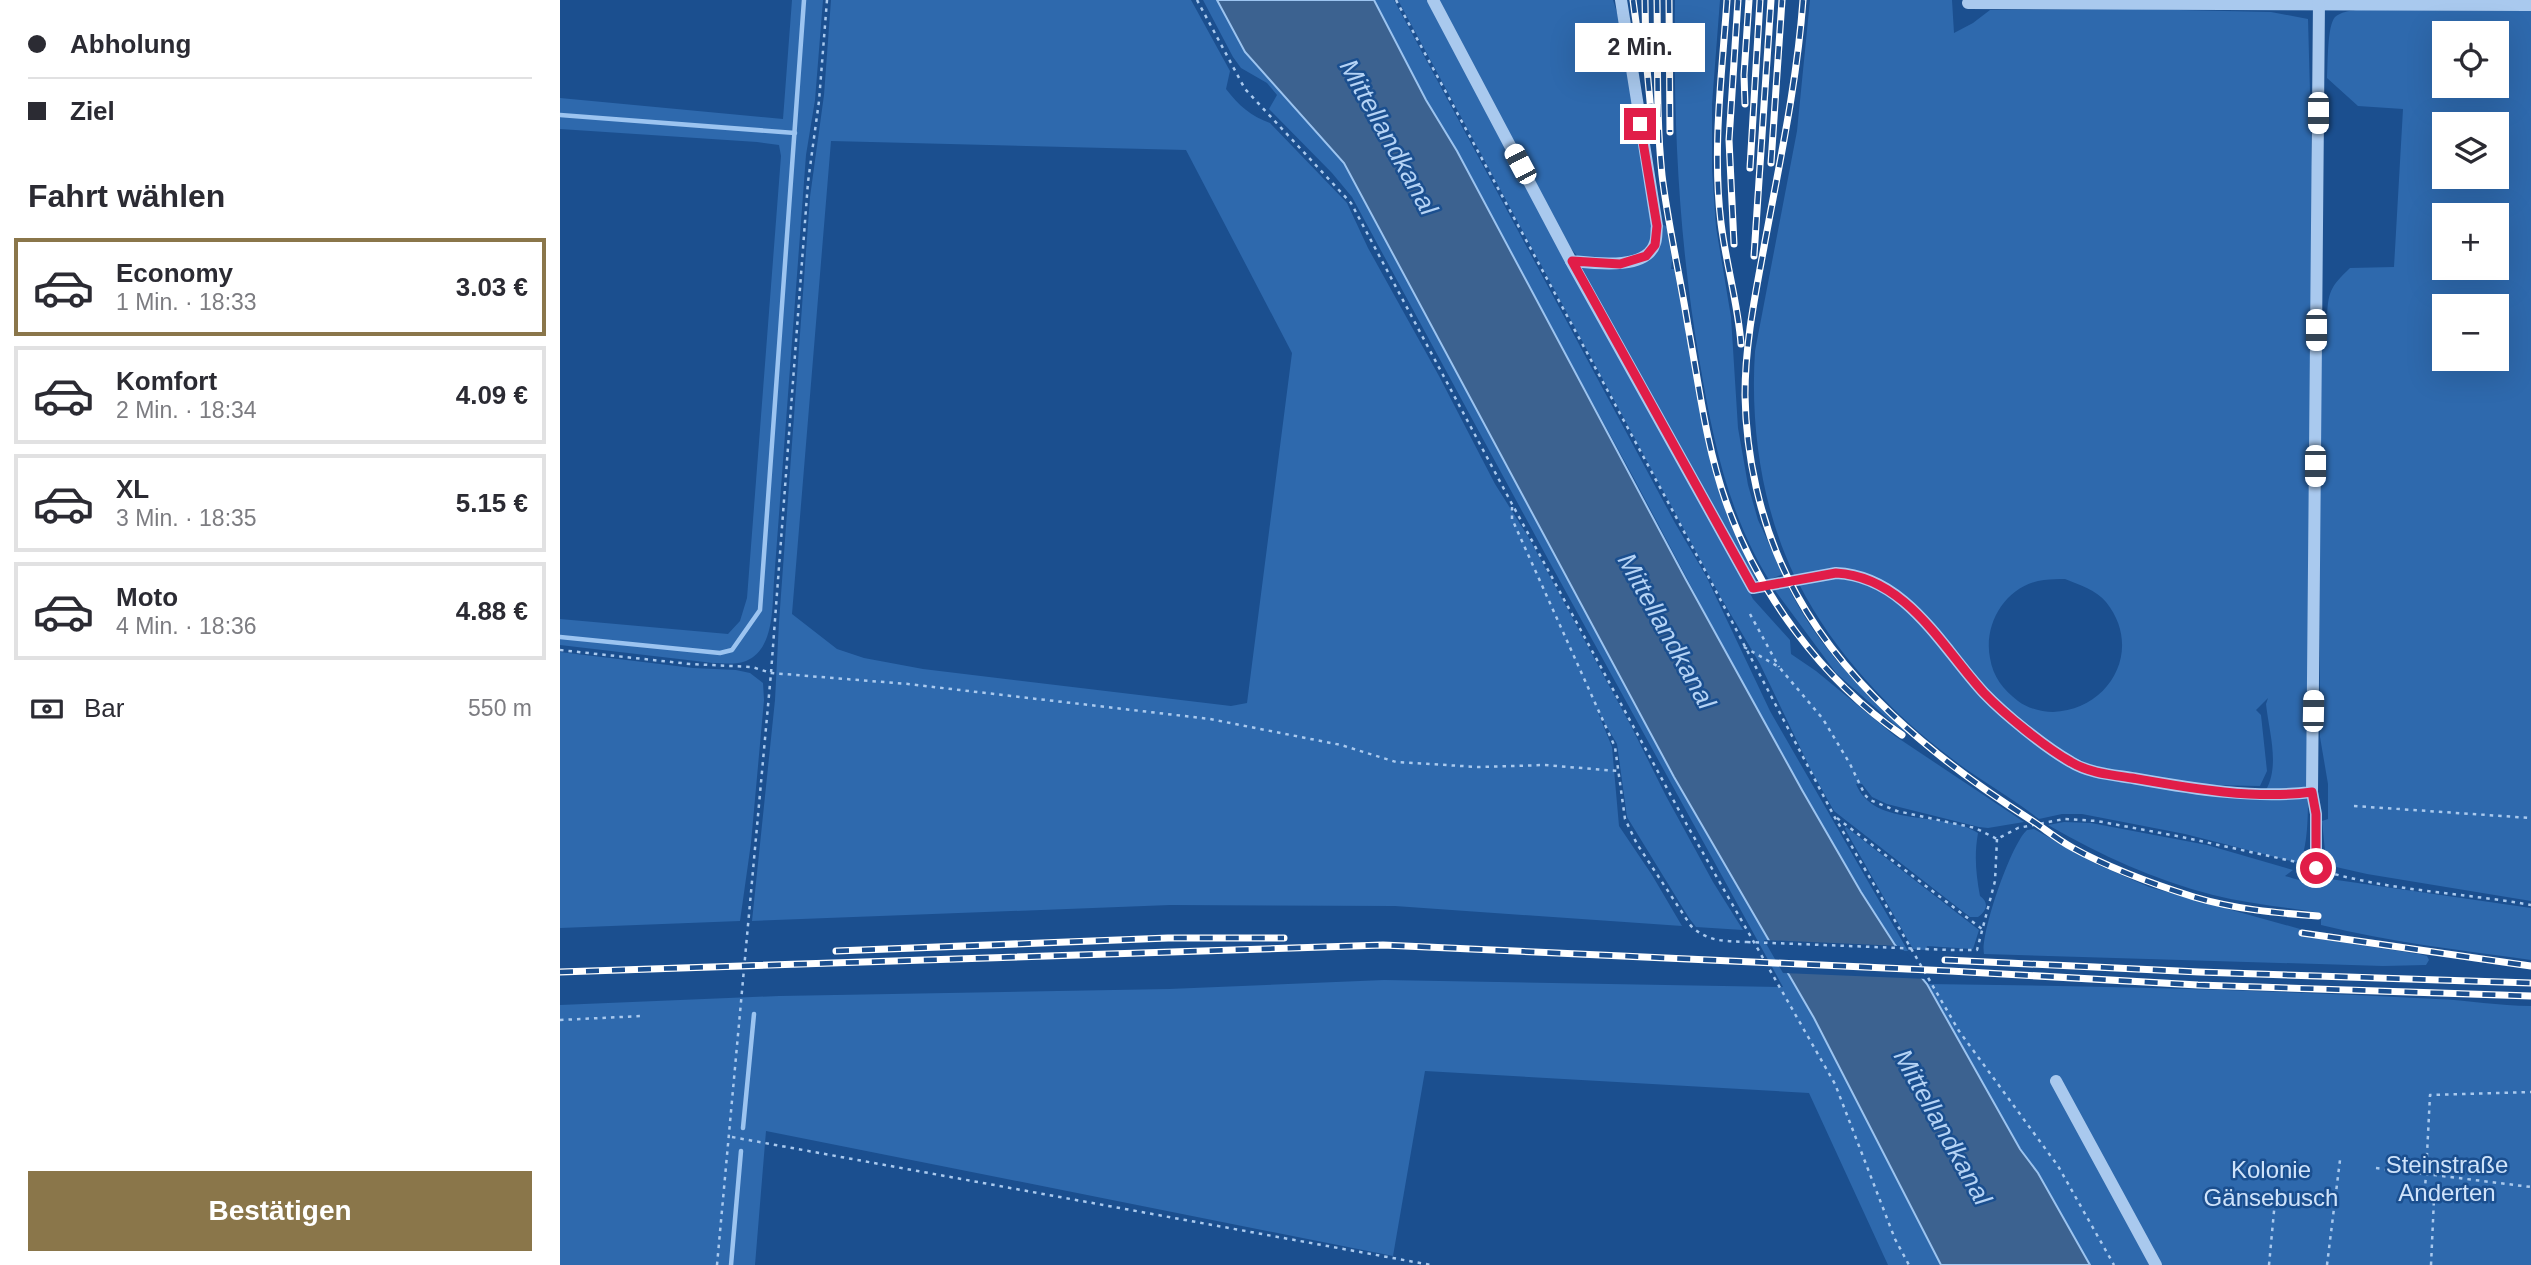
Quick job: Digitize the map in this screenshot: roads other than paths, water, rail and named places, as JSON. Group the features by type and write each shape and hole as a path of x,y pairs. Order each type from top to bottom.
{"lane":[{"path":"1433,0 1572,261 1753,588 1836,573 1872,581 1900,598 1986,694 2048,747 2074,764 2109,774 2192,788 2294,795 2312,792"},
{"path":"1572,261 1620,264 1646,256 1655,245 1657,226 1621,0"},
{"path":"1968,3 2319,2 2531,5"},
{"path":"2316,868 2316,814 2312,792 2319,2"},
{"path":"2056,1081 2156,1265"}],"water":[{"name":"Mittellandkanal","path":"1217,0 1374,0 1802,790 1895,945 1927,984 2020,1149 2038,1173 2090,1265 1941,1265 1814,1018 1674,777 1344,163 1245,52"}],"waterway":[{"path":"560,637 720,653 732,650 760,610 804,0"},
{"path":"560,115 795,133"},
{"path":"743,1128 754,1014"},
{"path":"731,1265 741,1151"}],"railway":[{"path":"1633,0 1638,37"},
{"path":"1645,0 1646,58 1651,112"},
{"path":"1657,0 1662,175 1704,415 1719,481 1739,536 1756,569 1796,632 1845,688 1902,735"},
{"path":"1669,0 1670,132"},
{"path":"1727,0 1719,112 1718,195 1741,344"},
{"path":"1734,244 1729,140 1738,0"},
{"path":"1745,104 1744,75 1749,0"},
{"path":"1750,168 1760,0"},
{"path":"1754,256 1771,0"},
{"path":"1771,163 1782,0"},
{"path":"1803,0 1792,93 1751,320 1745,395 1748,441 1762,511 1777,555 1808,614 1833,650 1861,683 1925,744 2067,845 2117,869 2194,897 2255,910 2318,916"},
{"path":"2302,933 2531,966"},
{"path":"836,951 1168,938 1284,938"},
{"path":"560,972 1383,945 2198,985 2531,996"},
{"path":"1945,960 2531,983"}],"park label":[{"name":"Steinstraße Anderten","path":"2447,1178"},
{"name":"Kolonie Gänsebusch","path":"2271,1183"}]}
